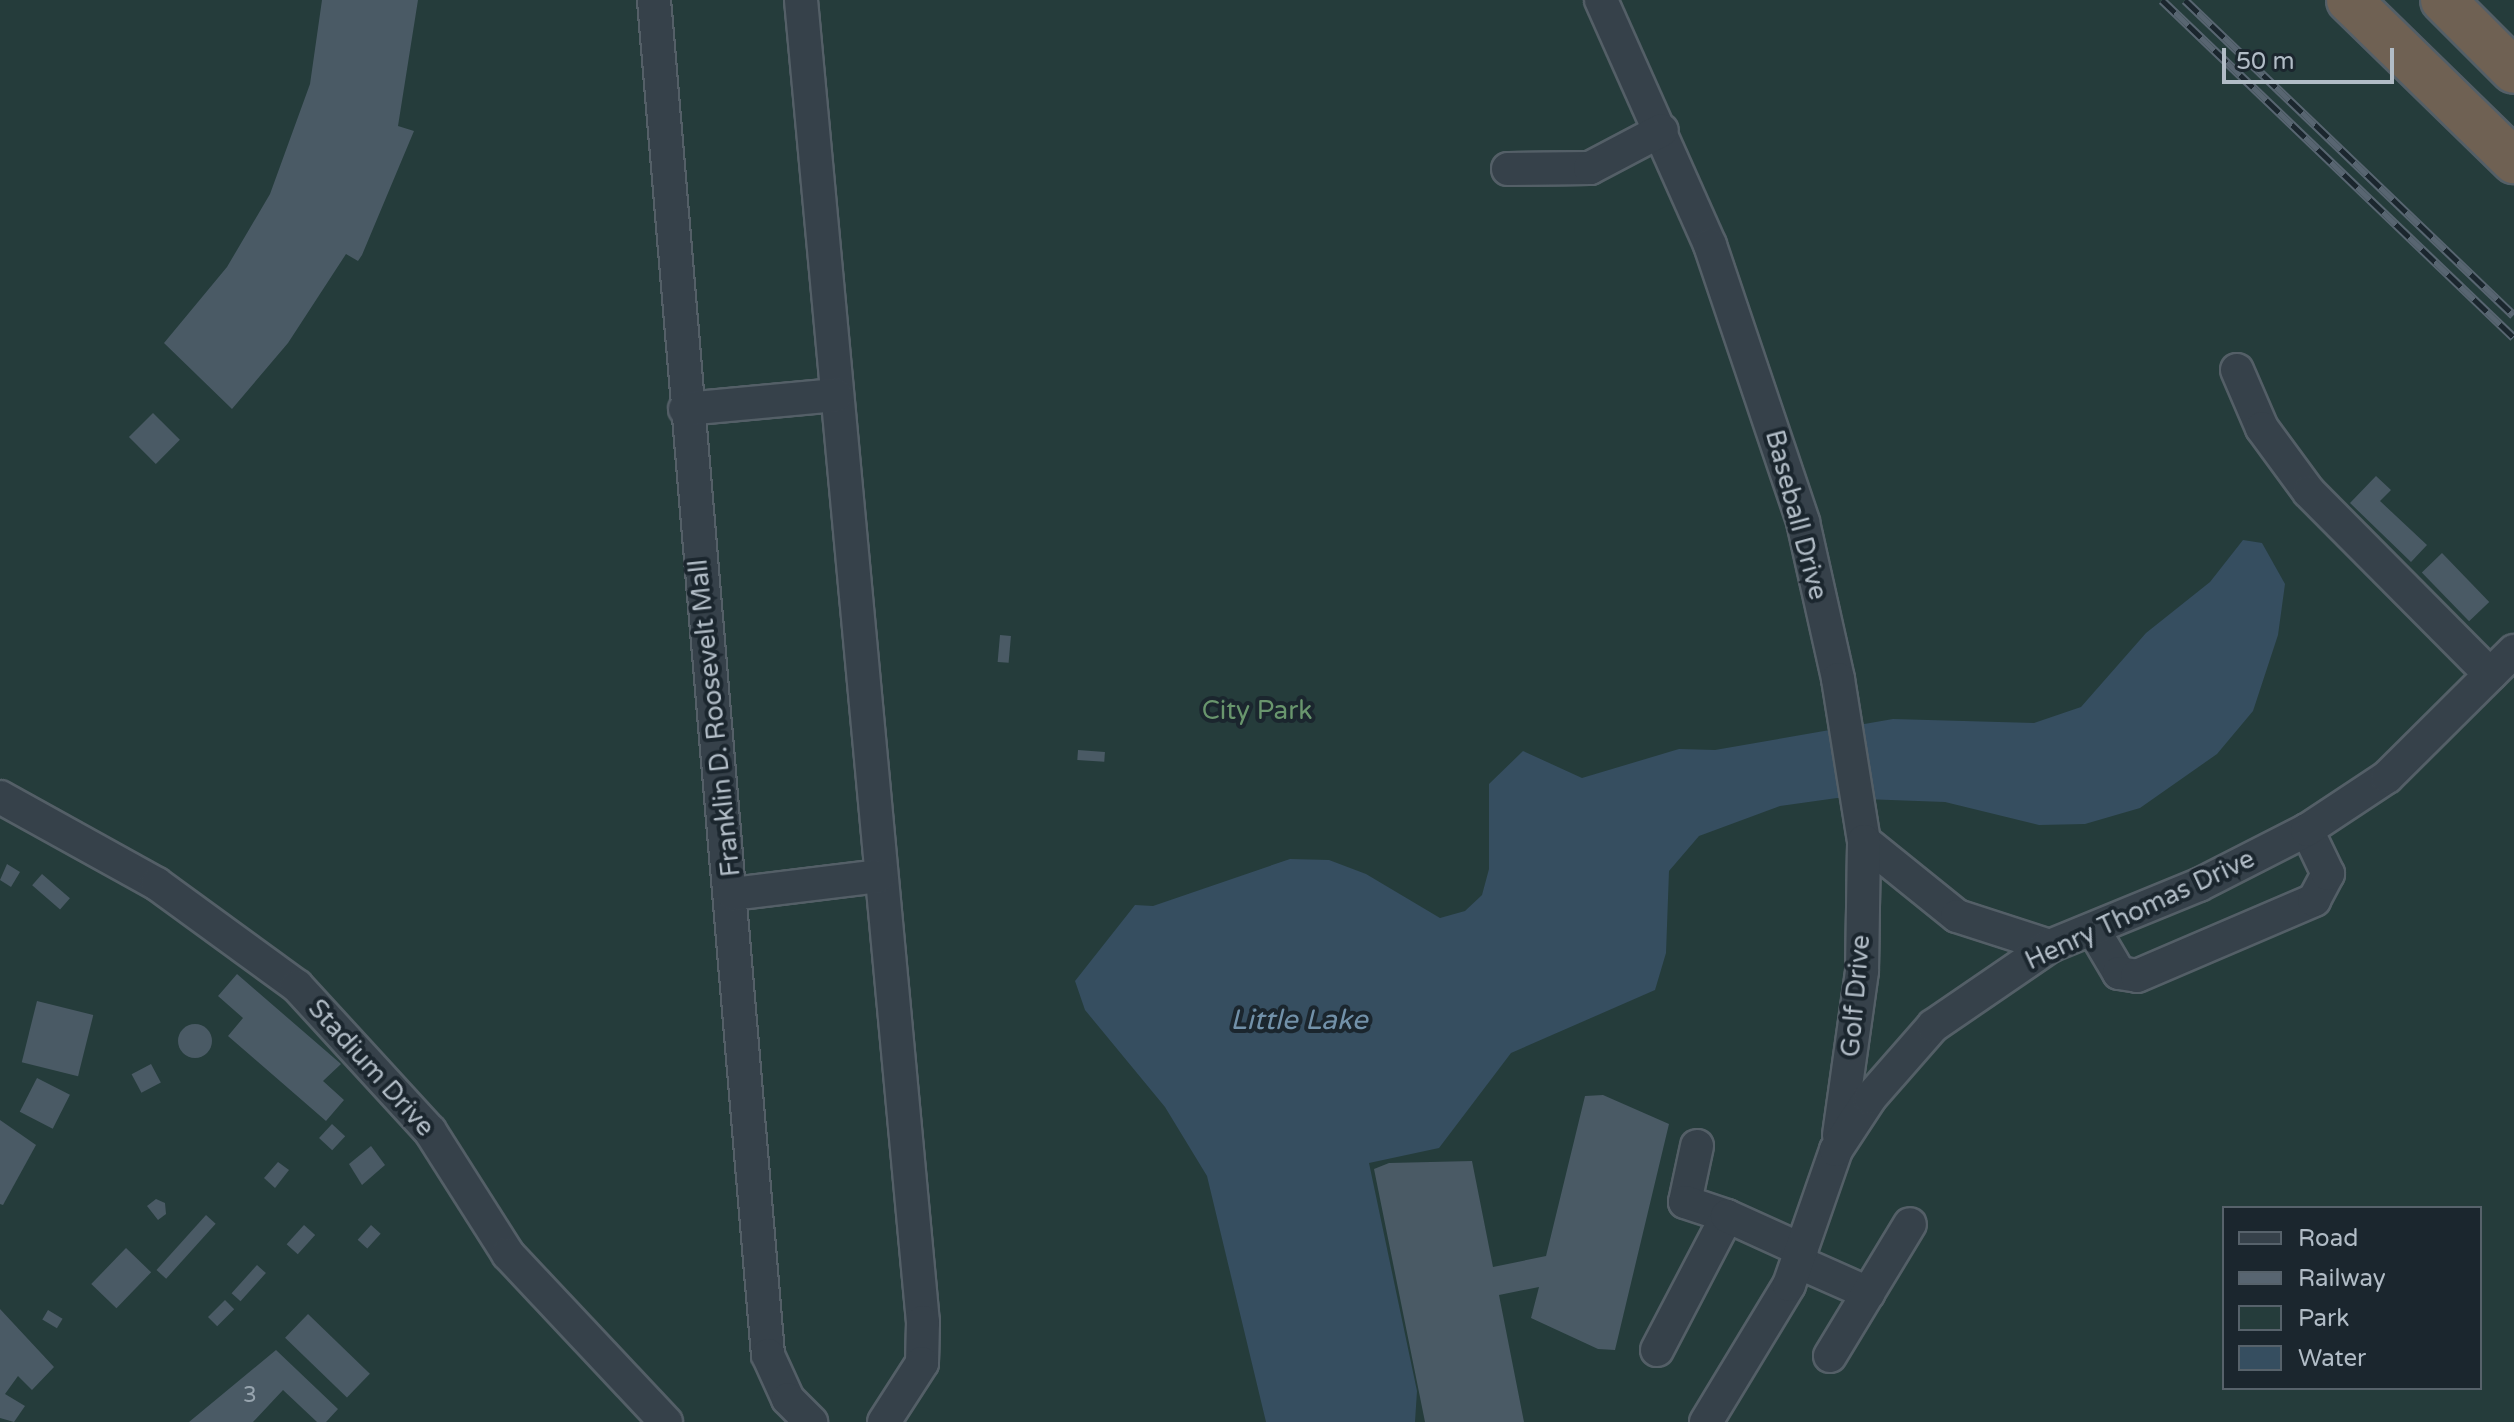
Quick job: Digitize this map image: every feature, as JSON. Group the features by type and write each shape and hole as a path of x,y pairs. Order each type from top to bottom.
{"highway":[{"path":"2443,0 2514,71"},
{"path":"2351,2 2514,161"}],"street":[{"name":"Franklin D. Roosevelt Mall","path":"654,0 685,409 733,894 768,1355 788,1399 811,1422"},
{"path":"801,0 879,876 923,1322 922,1363 884,1422"},
{"name":"Baseball Drive","path":"1601,0 1662,130 1710,245 1803,522 1838,679 1861,829"},
{"path":"1508,169 1590,168 1662,130"},
{"path":"2237,370 2262,428 2309,492 2504,667"},
{"path":"685,409 836,395"},
{"name":"Henry Thomas Drive","path":"1706,1422 1753,1351 1800,1256 1836,1150 1870,1098 1933,1026 2050,946 2199,885 2307,830 2387,777 2504,667"},
{"name":"Stadium Drive","path":"0,797 169,891 297,986 430,1131 508,1254 666,1422"},
{"path":"1861,829 1957,916 2050,946"},
{"name":"Golf Drive","path":"1836,1150 1862,971 1861,829"},
{"path":"2093,929 2119,973 2137,976 2314,900 2328,874 2307,830"},
{"path":"733,894 879,876"},
{"path":"1697,1146 1685,1202 1727,1216 1868,1293"},
{"path":"1657,1350 1727,1216"},
{"path":"1830,1356 1910,1224"}],"green space":[{"name":"City Park","path":"0,0 2514,0 2514,1422 0,1422"}],"water":[{"name":"Little Lake","path":"2243,540 2262,543 2285,584 2278,635 2253,711 2217,754 2140,808 2085,824 2039,825 1945,802 1837,798 1780,806 1699,836 1669,871 1666,953 1655,990 1511,1053 1439,1148 1369,1163 1417,1391 1415,1422 1266,1422 1207,1176 1165,1107 1085,1010 1075,981 1135,905 1153,906 1290,859 1329,860 1366,874 1440,918 1465,911 1482,895 1489,869 1489,784 1523,751 1582,778 1679,749 1715,750 1893,719 2034,723 2081,707 2146,633 2210,582"}],"building":[{"path":"322,0 418,0 398,126 414,131 362,255 358,261 346,254 288,343 232,409 164,343 227,267 270,194 310,84"},
{"path":"153,413 180,440 156,464 129,437"},
{"path":"2376,476 2391,490 2380,501 2427,545 2411,562 2350,503"},
{"path":"2442,553 2489,602 2469,621 2422,572"},
{"path":"1000,635 1011,636 1009,663 998,662"},
{"path":"1078,750 1105,752 1104,762 1077,760"},
{"path":"7,864 20,872 11,887 0,880"},
{"path":"42,874 70,898 60,910 32,885"},
{"path":"237,974 341,1064 323,1081 344,1100 326,1121 228,1036 243,1018 218,996"},
{"path":"37,1001 93,1015 78,1076 22,1062"},
{"path":"195,1024 207,1029 212,1041 207,1053 195,1058 183,1053 178,1041 183,1029"},
{"path":"151,1064 161,1083 141,1093 132,1074"},
{"path":"37,1078 70,1095 53,1129 20,1112"},
{"path":"1603,1095 1669,1124 1615,1350 1598,1349 1531,1318 1539,1287 1499,1295 1524,1422 1425,1422 1374,1169 1389,1163 1472,1161 1493,1267 1546,1256 1585,1096"},
{"path":"0,1120 36,1145 3,1205 0,1204"},
{"path":"332,1124 345,1136 332,1150 319,1138"},
{"path":"371,1146 385,1165 362,1185 349,1164"},
{"path":"278,1162 289,1170 275,1188 264,1178"},
{"path":"156,1199 165,1203 166,1214 158,1220 147,1206"},
{"path":"206,1215 216,1224 166,1279 156,1270"},
{"path":"304,1225 315,1235 298,1254 287,1244"},
{"path":"371,1225 381,1234 367,1249 358,1240"},
{"path":"126,1248 151,1272 116,1308 91,1284"},
{"path":"257,1265 266,1273 240,1301 232,1293"},
{"path":"225,1300 234,1309 217,1326 208,1317"},
{"path":"0,1309 54,1367 32,1390 18,1376 5,1394 25,1406 14,1422 0,1418"},
{"path":"48,1310 63,1319 57,1328 42,1319"},
{"path":"308,1314 370,1374 347,1397 285,1338"},
{"path":"276,1350 338,1409 326,1422 317,1422 283,1390 253,1422 189,1422"}],"railway":[{"path":"2162,0 2514,337"},
{"path":"2185,0 2514,315"}]}
